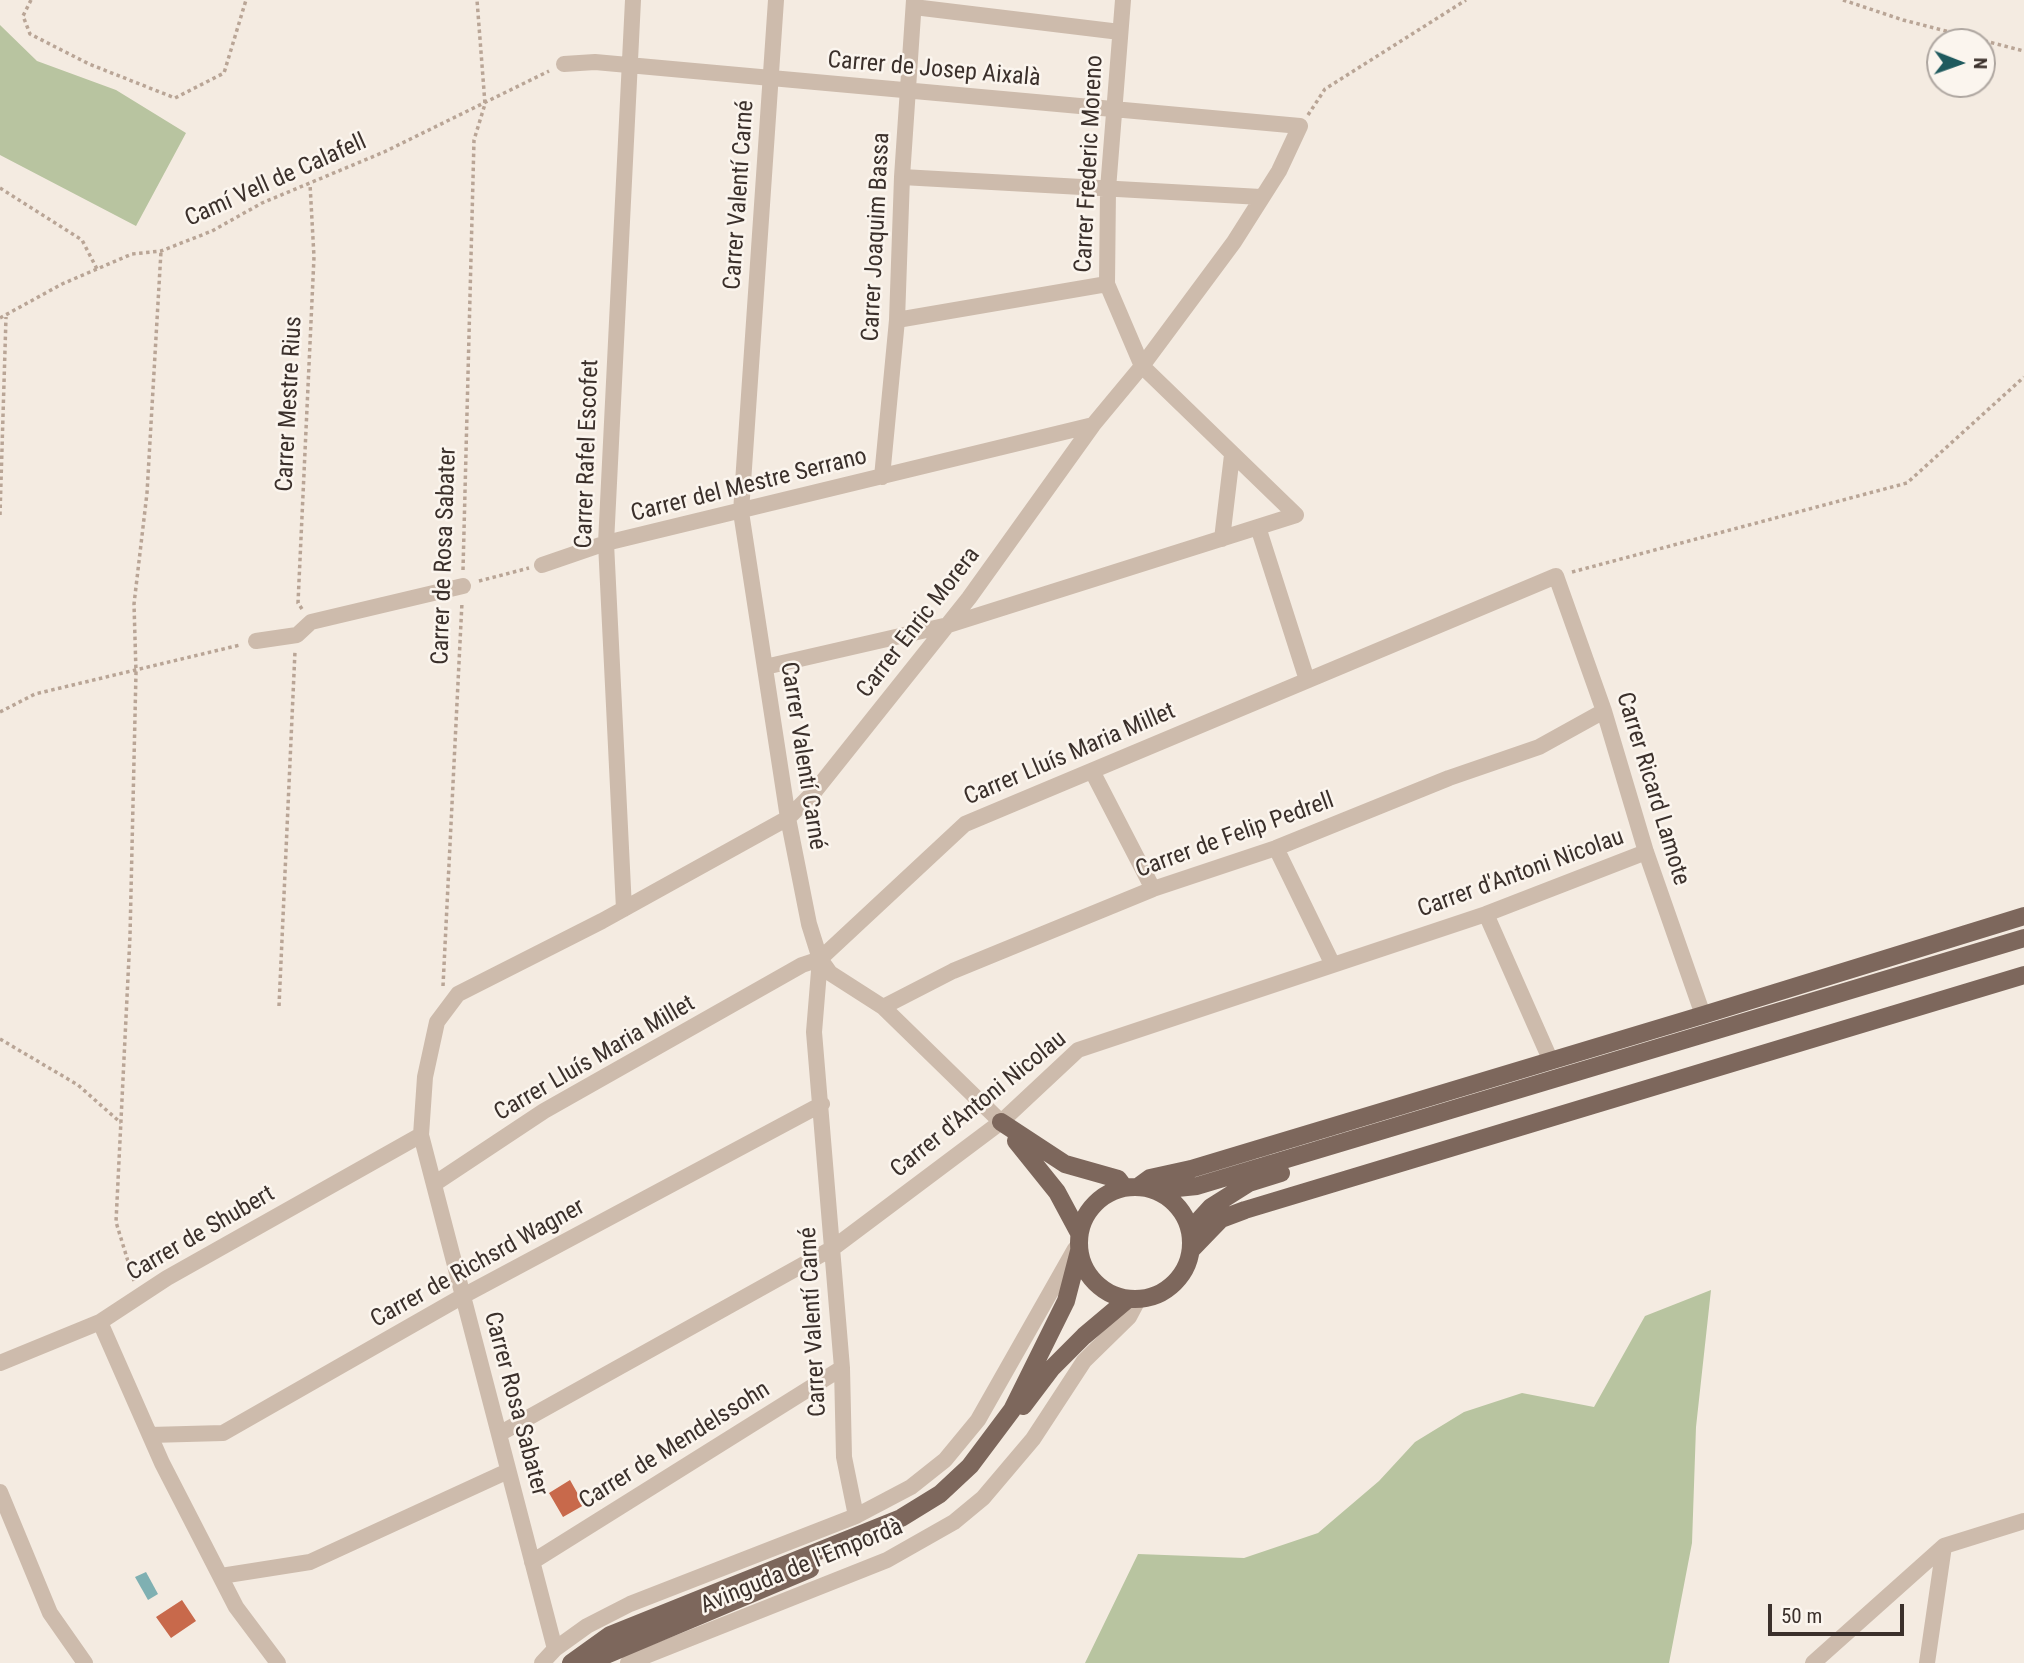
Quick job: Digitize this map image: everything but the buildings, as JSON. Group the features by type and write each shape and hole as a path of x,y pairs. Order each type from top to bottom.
{"main road":[{"path":"571,1663 610,1635 901,1518 940,1494 970,1466 1012,1410 1066,1301 1087,1212 1103,1196 1150,1178 1191,1169 2024,916"},
{"path":"1001,1122 1065,1164 1118,1179 1131,1186 1157,1190 1197,1186 2024,938"},
{"path":"1190,1230 1211,1207 1249,1183 2024,947"},
{"path":"1192,1249 1221,1219 1245,1210 1387,1170 2024,975"},
{"path":"1001,1122 1057,1192 1079,1243 1085,1268 1095,1283 1110,1294 1133,1299 1154,1296 1174,1283 1188,1264 1192,1249 1190,1230 1183,1213 1172,1199 1157,1190"},
{"path":"587,1663 912,1525 965,1488 988,1461 1051,1369 1084,1336 1133,1299"}],"street":[{"name":"Carrer Rafel Escofet","path":"624,909 606,543 633,0"},
{"name":"Carrer Valentí Carné","path":"776,0 741,512 788,818 820,959 814,1032 842,1368 844,1457 856,1516"},
{"name":"Carrer Frederic Moreno","path":"1123,0 1108,189 1107,284 1142,366"},
{"path":"914,4 1120,32"},
{"name":"Carrer Joaquim Bassa","path":"882,477 897,320 902,177 914,4"},
{"name":"Carrer de Josep Aixalà","path":"564,64 629,65 1300,126"},
{"name":"Carrer Enric Morera","path":"447,1010 458,994 624,909 788,818 815,791 948,625 1093,425 1142,366 1234,242 1279,170 1300,126"},
{"path":"902,177 1261,197"},
{"path":"897,320 1107,284"},
{"path":"765,667 948,625 1297,515 1142,366"},
{"name":"Carrer del Mestre Serrano","path":"542,565 606,543 1093,425"},
{"path":"1222,539 1232,455"},
{"path":"1258,527 1307,680"},
{"name":"Carrer Lluís Maria Millet","path":"433,1184 544,1111 802,965 820,959 965,824 1556,576"},
{"name":"Carrer Ricard Lamote","path":"1556,576 1604,711 1646,852 1703,1015"},
{"path":"256,641 297,635 311,622 463,586"},
{"name":"Carrer de Felip Pedrell","path":"883,1007 953,971 1153,889 1276,848 1449,778 1539,747 1604,711"},
{"path":"1092,771 1153,889"},
{"path":"1276,848 1332,963"},
{"name":"Carrer d'Antoni Nicolau","path":"499,1434 833,1248 1001,1122 1078,1050 1332,963 1486,914 1646,852"},
{"path":"1486,914 1550,1059"},
{"path":"820,959 830,973 883,1007 1001,1122"},
{"name":"Carrer Rosa Sabater","path":"447,1010 437,1022 425,1077 421,1135 555,1649"},
{"name":"Carrer de Richsrd Wagner","path":"150,1435 223,1433 463,1296 822,1104"},
{"name":"Carrer de Shubert","path":"0,1363 100,1322 139,1296 421,1135"},
{"name":"Avinguda de l'Empordà","path":"542,1663 555,1649 587,1626 630,1604 856,1516 911,1486 945,1460 978,1420 1079,1243"},
{"name":"Avinguda de l'Empordà","path":"628,1663 887,1560 954,1522 983,1498 1033,1439 1084,1361 1129,1317 1133,1299"},
{"path":"100,1322 150,1435 236,1606 278,1663"},
{"name":"Carrer de Mendelssohn","path":"532,1562 842,1368"},
{"path":"221,1576 310,1562 508,1471"},
{"path":"0,1492 50,1613 85,1663"},
{"path":"1813,1663 1944,1546 2024,1521"},
{"path":"1927,1663 1944,1546"}],"path":[{"path":"30,0 23,16 30,34 89,64 175,98 224,73 246,0"},
{"path":"477,0 485,104"},
{"path":"1300,126 1325,89 1466,0"},
{"path":"1843,0 1903,20 2024,51"},
{"name":"Camí Vell de Calafell","path":"0,318 62,284 132,254 161,251 212,231 262,203 485,104 564,64"},
{"name":"Carrer de Rosa Sabater","path":"447,1010 442,980 463,586 474,140 485,104"},
{"name":"Carrer Mestre Rius","path":"310,183 314,257 298,604 311,622"},
{"path":"0,188 82,240 97,269"},
{"path":"139,1296 116,1222 122,1124 136,672 134,604 147,493 161,251"},
{"path":"0,515 6,317"},
{"path":"1556,576 1907,483 2024,377"},
{"path":"463,586 542,565"},
{"path":"279,1006 297,635"},
{"path":"0,712 35,694 136,672 256,641"},
{"path":"0,1039 78,1085 122,1124"}],"green space":[{"path":"0,25 37,61 116,90 186,133 136,226 0,155"},
{"path":"1711,1290 1696,1427 1692,1543 1669,1663 1085,1663 1138,1554 1244,1558 1318,1533 1379,1481 1415,1442 1464,1412 1522,1393 1594,1407 1645,1316"}],"water":[{"path":"146,1572 158,1594 148,1600 135,1577"}]}
